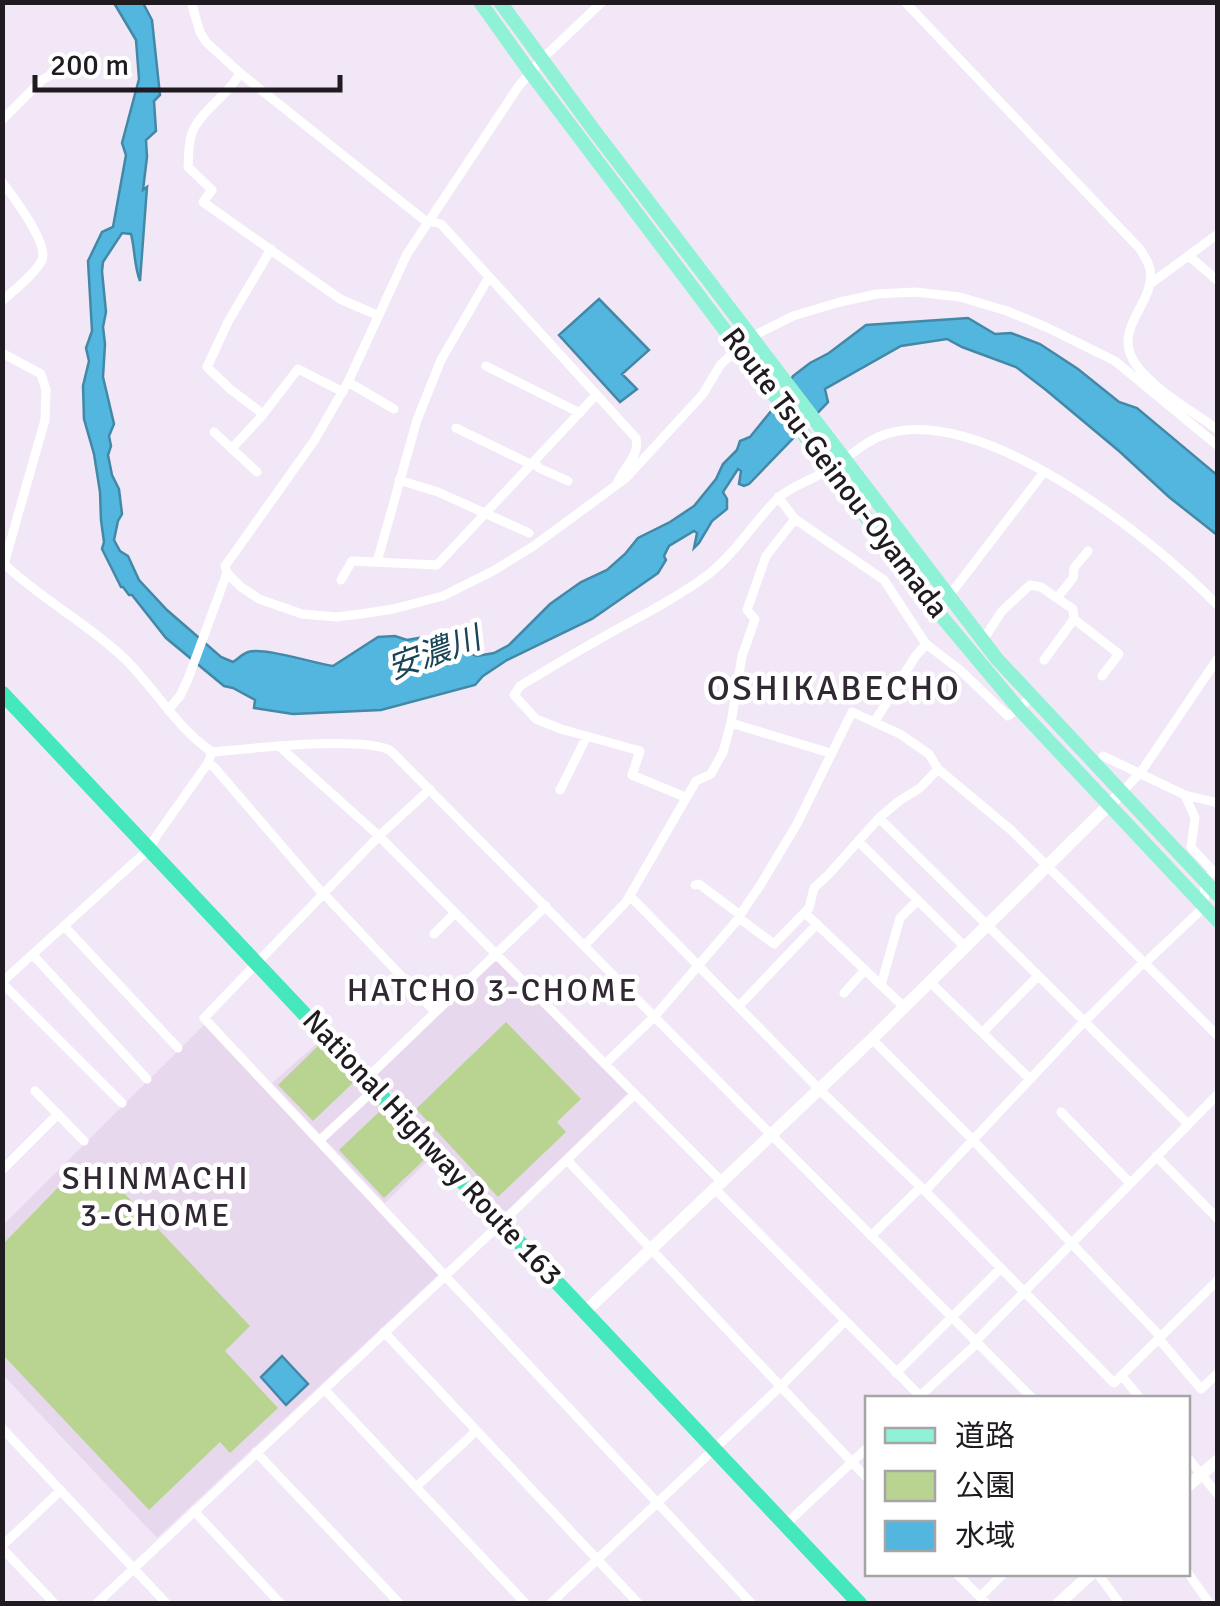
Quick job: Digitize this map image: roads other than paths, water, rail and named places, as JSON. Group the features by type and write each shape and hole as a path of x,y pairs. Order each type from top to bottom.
{"highway":[{"name":"National Highway Route 163","path":"2,693 860,1604"}],"main road":[{"name":"Route Tsu-Geinou-Oyamada","path":"480,2 530,72 745,341 843,456 983,640 1032,698 1218,895"},
{"name":"Route Tsu-Geinou-Oyamada","path":"500,2 937,611 1019,708 1218,920"}],"street":[{"path":"191,2 203,38 240,73 428,222 441,224 636,438 635,457 621,472 616,486"},
{"path":"602,2 530,72 407,254 348,382 298,466 225,566 240,587 258,599 302,614 336,616 443,596 493,571 616,486 686,414 721,364 745,341 794,316 877,294 915,292 960,297 1017,314 1106,356 1218,446"},
{"path":"904,2 1140,249 1150,266 1150,284 1130,323 1133,359 1150,380 1218,430"},
{"path":"2,120 42,80 61,69"},
{"path":"240,73 195,127 190,139 188,167 212,190 203,202 340,299 377,315"},
{"path":"2,182 44,254 39,265 2,301"},
{"path":"1150,284 1218,234"},
{"path":"263,414 208,368 228,322 272,249"},
{"path":"1190,256 1218,281"},
{"path":"376,562 417,420 441,360 488,277"},
{"path":"2,353 41,374 46,390 44,424 3,563 127,661 196,740 212,752 326,744 384,747 430,788 1030,1396"},
{"path":"486,366 580,414"},
{"path":"232,448 298,369 342,392"},
{"path":"348,382 394,409"},
{"path":"340,580 352,561 437,565 596,395"},
{"path":"456,428 568,481"},
{"path":"685,797 632,775 640,752 536,719 514,695 520,686 672,599 711,572 778,497 879,437 930,430 970,437 1044,472 1134,530 1218,606"},
{"path":"214,432 257,472"},
{"path":"949,596 1044,472"},
{"path":"399,480 438,492 529,533"},
{"path":"778,497 795,519 884,580 926,644 1008,716 1032,698"},
{"path":"584,946 630,896 685,797 696,781 711,774 718,763 731,723 742,656 755,618 747,610 766,556 795,519"},
{"path":"1057,598 1088,550"},
{"path":"168,710 188,679 228,573"},
{"path":"983,640 1002,611 1030,586 1042,587 1072,610 1074,620 1119,654 1102,676"},
{"path":"1044,660 1074,620"},
{"path":"875,721 926,644"},
{"path":"586,1311 872,1039 1140,774 1217,660"},
{"path":"605,1064 700,966 739,916 797,824 852,712 900,734 929,754 938,769 1010,830 1218,1036"},
{"path":"731,723 830,753"},
{"path":"560,790 587,736"},
{"path":"280,746 379,836 635,1094 844,1322 918,1396"},
{"path":"122,1103 2,983 149,850 212,752"},
{"path":"1104,756 1185,795 1218,804"},
{"path":"208,763 323,894 436,1012"},
{"path":"695,885 699,884 774,944 805,913 814,888 879,818 920,788 938,769"},
{"path":"194,1029 430,788"},
{"path":"872,1236 923,1190 1084,1022 1204,907 1206,882 1213,871 1191,847 1195,818 1185,795"},
{"path":"879,818 1188,1124"},
{"path":"858,841 965,947"},
{"path":"630,896 1114,1383 1218,1280"},
{"path":"881,985 900,918 918,900"},
{"path":"320,1140 436,1012 546,906"},
{"path":"434,934 456,912"},
{"path":"805,913 904,1007"},
{"path":"739,1006 817,924"},
{"path":"65,927 178,1048"},
{"path":"33,955 147,1078"},
{"path":"844,994 866,970"},
{"path":"983,1032 1038,976"},
{"path":"930,982 1030,1079"},
{"path":"205,1019 752,1604"},
{"path":"872,1039 1159,1335 1158,1339 1201,1388 1215,1380"},
{"path":"35,1091 84,1141"},
{"path":"96,1604 635,1094"},
{"path":"922,1396 1218,1094"},
{"path":"1062,1112 1130,1182"},
{"path":"2,1170 58,1114"},
{"path":"1156,1156 1218,1219"},
{"path":"567,1160 865,1475"},
{"path":"896,1373 1002,1268"},
{"path":"550,1604 844,1322"},
{"path":"384,1332 638,1604"},
{"path":"1122,1376 1138,1396"},
{"path":"324,1389 526,1604"},
{"path":"2,1428 167,1604"},
{"path":"417,1486 475,1432"},
{"path":"786,1524 865,1450"},
{"path":"256,1452 400,1604"},
{"path":"1190,1460 1218,1495"},
{"path":"1190,1484 1218,1460"},
{"path":"55,1604 2,1547 61,1490"},
{"path":"194,1511 280,1604"},
{"path":"960,1576 983,1600 1001,1576"},
{"path":"1058,1604 1092,1576"},
{"path":"1096,1576 1120,1604"},
{"path":"1190,1576 1210,1604"}],"water":[{"name":"安濃川","path":"114,3 143,3 152,20 160,95 154,101 156,131 146,140 140,281 131,234 122,233 103,262 102,271 106,312 103,377 114,424 108,455 122,514 114,540 128,556 139,580 221,657 233,662 255,651 333,666 378,637 395,636 407,640 424,637 477,656 494,653 509,645 550,604 581,582 607,570 638,538 694,506 740,441 750,437 776,405 793,376 866,325 968,318 995,334 1011,333 1040,344 1119,402 1137,408 1217,475 1217,535 1016,367 947,339 901,346 825,389 828,402 749,484 739,484 738,469 723,492 727,509 712,521 694,548 694,531 669,546 658,573 592,619 507,660 475,685 381,710 293,714 254,708 255,700 224,686 166,638 121,587 102,549 100,492 84,419 83,386 89,361 86,348 92,331 88,261 102,232 113,227 126,155 122,143 139,79 136,40"},
{"path":"599,299 649,350 622,374 637,389 620,402 559,335"},
{"path":"282,1356 308,1384 286,1405 261,1377"}],"district":[{"name":"OSHIKABECHO","path":"834,688"},
{"name":"HATCHO 3-CHOME","path":"493,990"},
{"name":"SHINMACHI 3-CHOME","path":"156,1196"}]}
